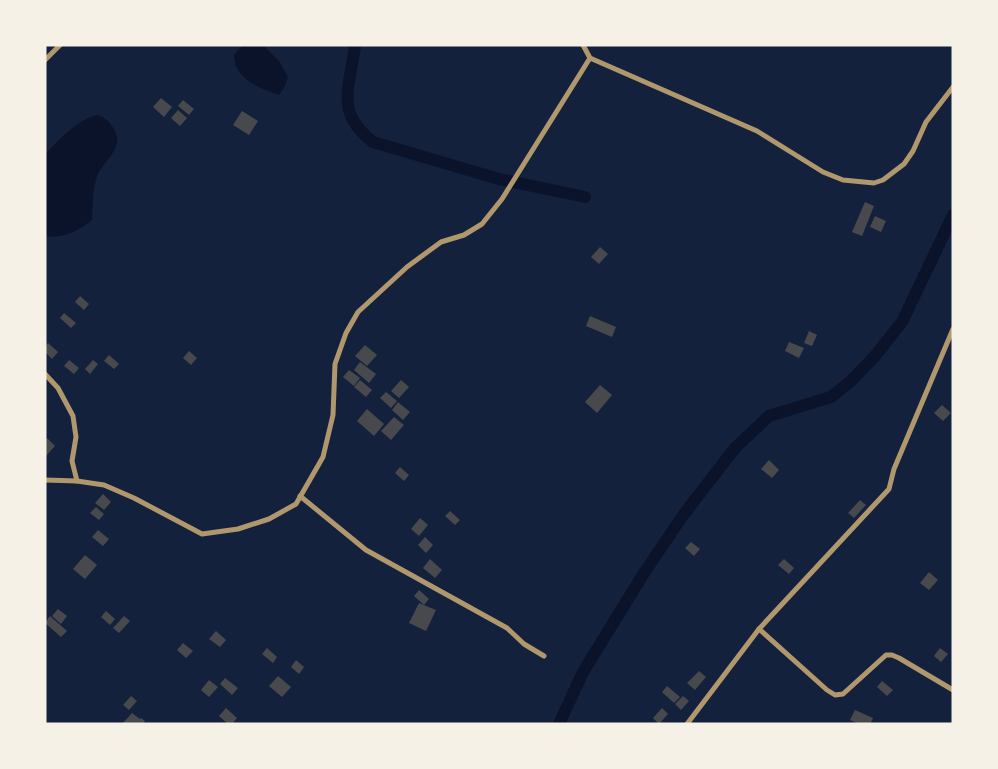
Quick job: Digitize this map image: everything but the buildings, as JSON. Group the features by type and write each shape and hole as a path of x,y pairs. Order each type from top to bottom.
{"street":[{"path":"45,60 60,45"},
{"path":"583,45 590,58 756,131 823,172 843,180 874,183 895,172 913,151 926,122 953,87"},
{"path":"45,480 104,485 202,534 238,529 269,519 296,504 322,458 333,415 335,364 346,333 358,312 407,267 441,242 474,230 482,224 502,199 521,165 590,58"},
{"path":"687,724 759,629 889,489 894,469 953,329"},
{"path":"45,374 58,388 73,416 76,437 72,461 77,481"},
{"path":"300,496 366,550 507,628 524,644 544,656"},
{"path":"759,629 835,695 843,694 886,655 899,658 953,690"}],"water":[{"path":"243,45 263,45 279,61 288,77 279,95 256,86 238,70 234,55"},
{"path":"97,115 106,119 110,124 117,141 113,153 97,177 93,193 92,220 70,233 52,237 45,236 45,154 76,125"}],"waterway":[{"path":"355,45 348,87 349,109 353,120 373,142 499,179 585,197"},
{"path":"559,724 583,672 644,573 684,514 735,448 769,416 831,397 851,381 875,356 902,322 953,215"}]}
